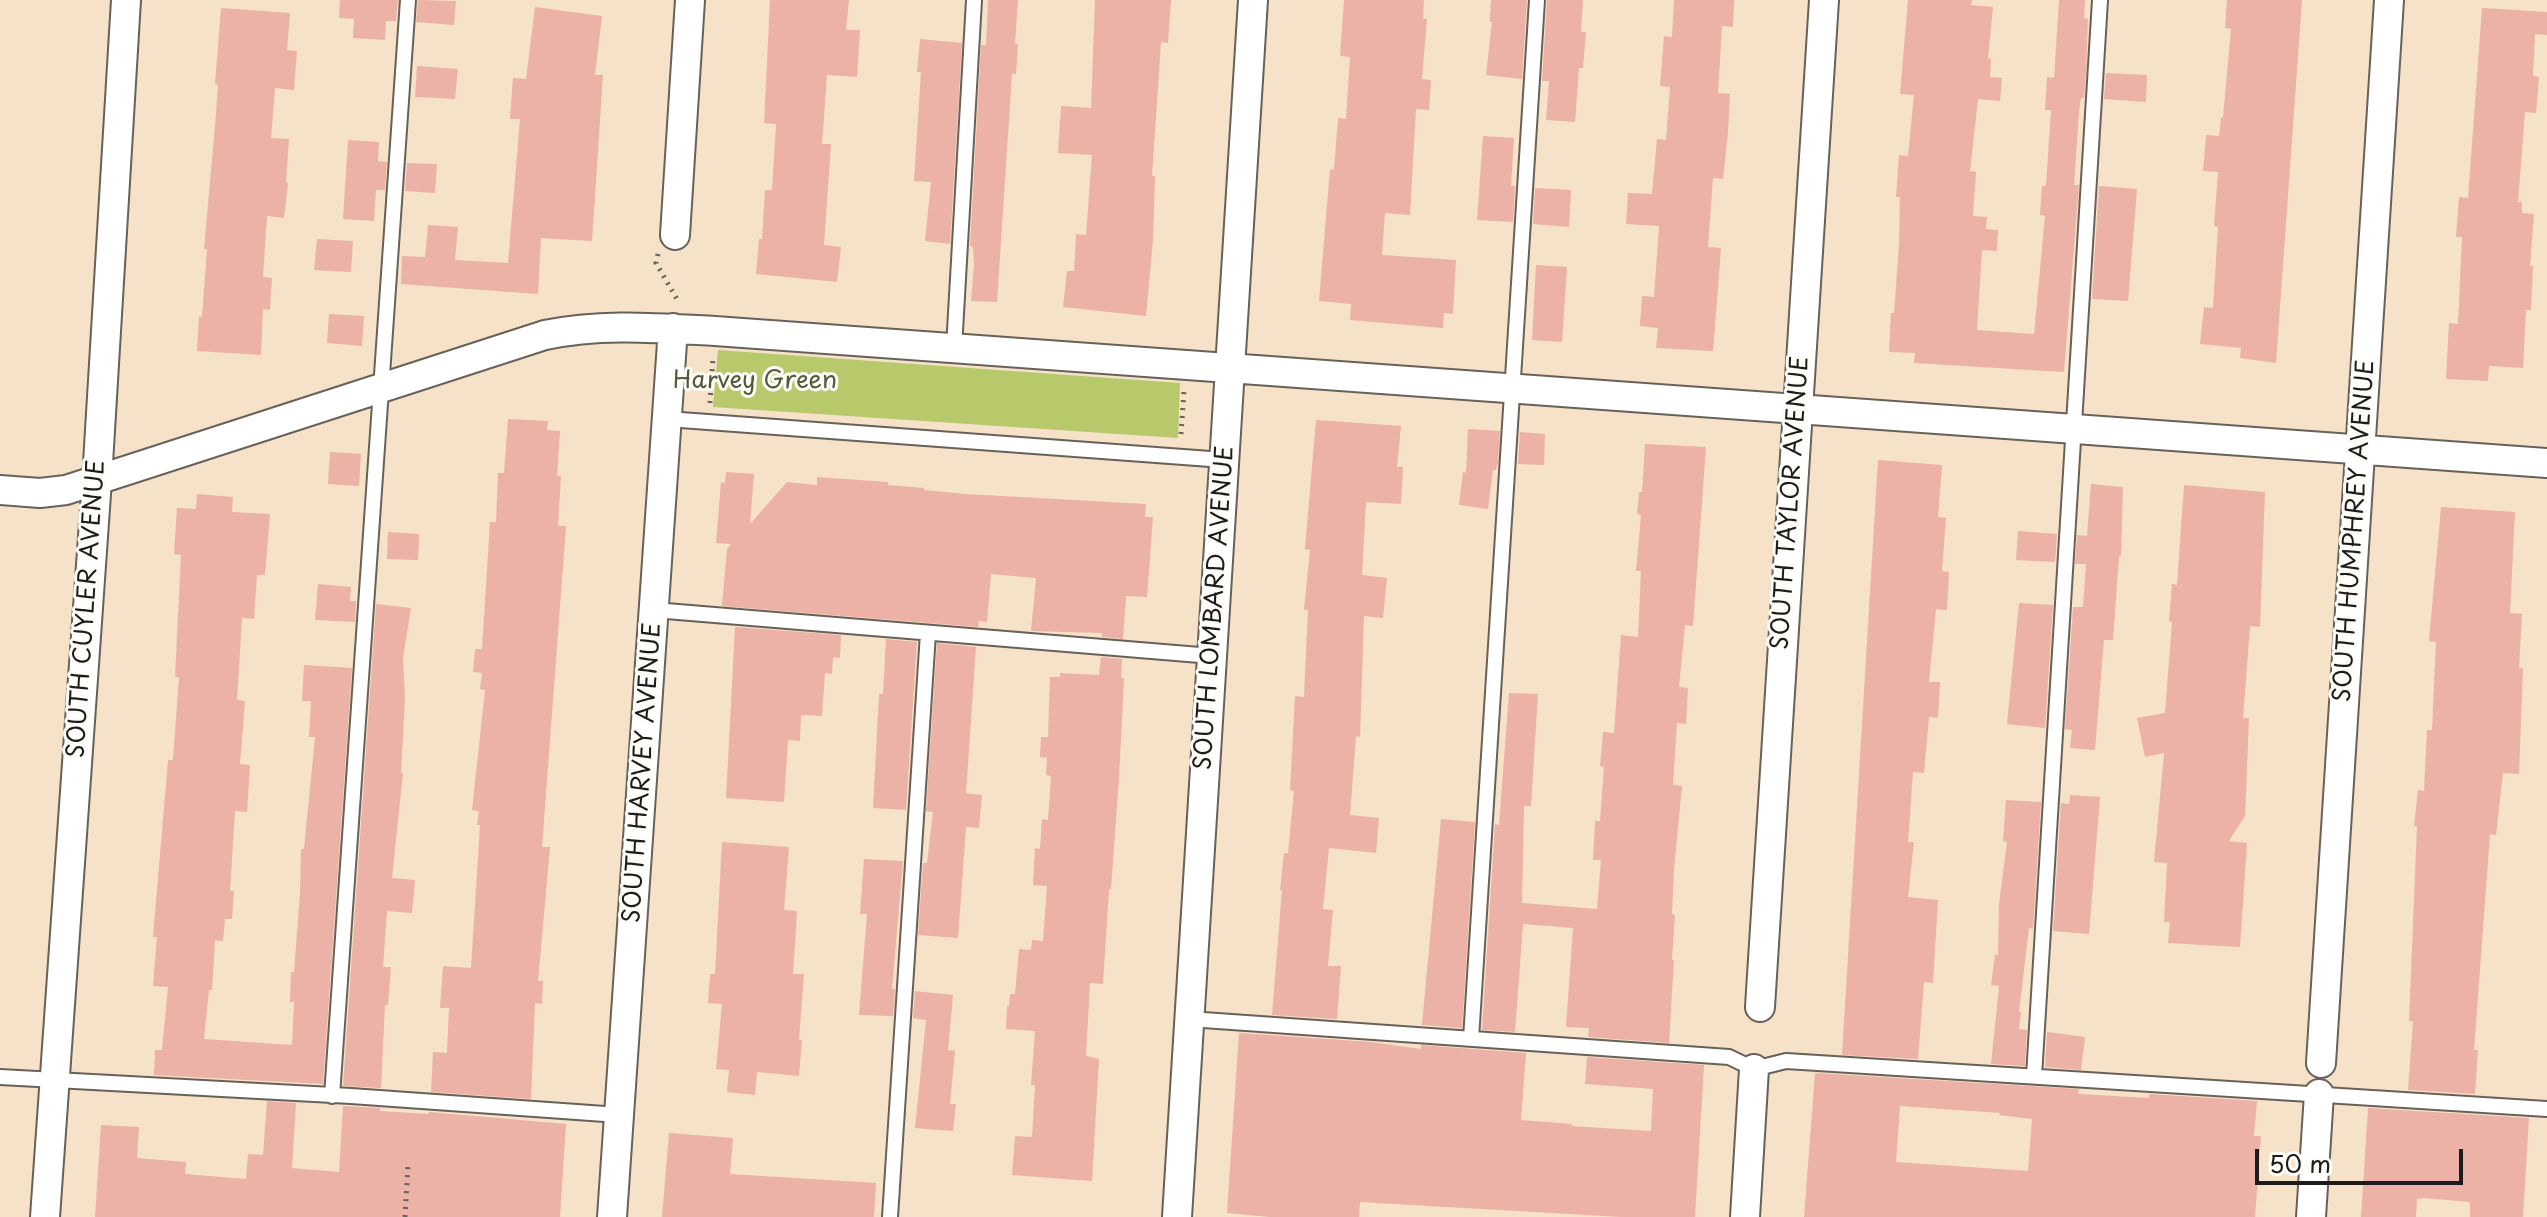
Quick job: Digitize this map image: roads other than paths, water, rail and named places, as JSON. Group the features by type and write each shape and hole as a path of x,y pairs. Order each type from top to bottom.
{"street":[{"name":"SOUTH CUYLER AVENUE","path":"45,1217 97,480 126,0"},
{"path":"666,244 690,0"},
{"name":"SOUTH LOMBARD AVENUE","path":"1177,1217 1253,0"},
{"name":"SOUTH TAYLOR AVENUE","path":"1760,1007 1824,0"},
{"name":"SOUTH HUMPHREY AVENUE","path":"2321,1063 2389,0"},
{"path":"0,490 40,493 66,490 545,335 577,328 677,318 954,348 2547,463"},
{"name":"SOUTH HARVEY AVENUE","path":"612,1217 667,419 677,318"},
{"path":"1745,1217 1754,1069"},
{"path":"2311,1217 2319,1094"}],"lane":[{"path":"332,1096 408,0"},
{"path":"954,348 974,0"},
{"path":"1471,1039 1537,0"},
{"path":"2034,1076 2100,0"},
{"path":"667,419 1224,460"},
{"path":"654,610 1212,656"},
{"path":"890,1217 928,633"},
{"path":"1189,1019 1729,1057 1754,1069 1786,1061 2547,1109"},
{"path":"0,1077 619,1115"}],"park label":[{"name":"Harvey Green","path":"755,381"}]}
